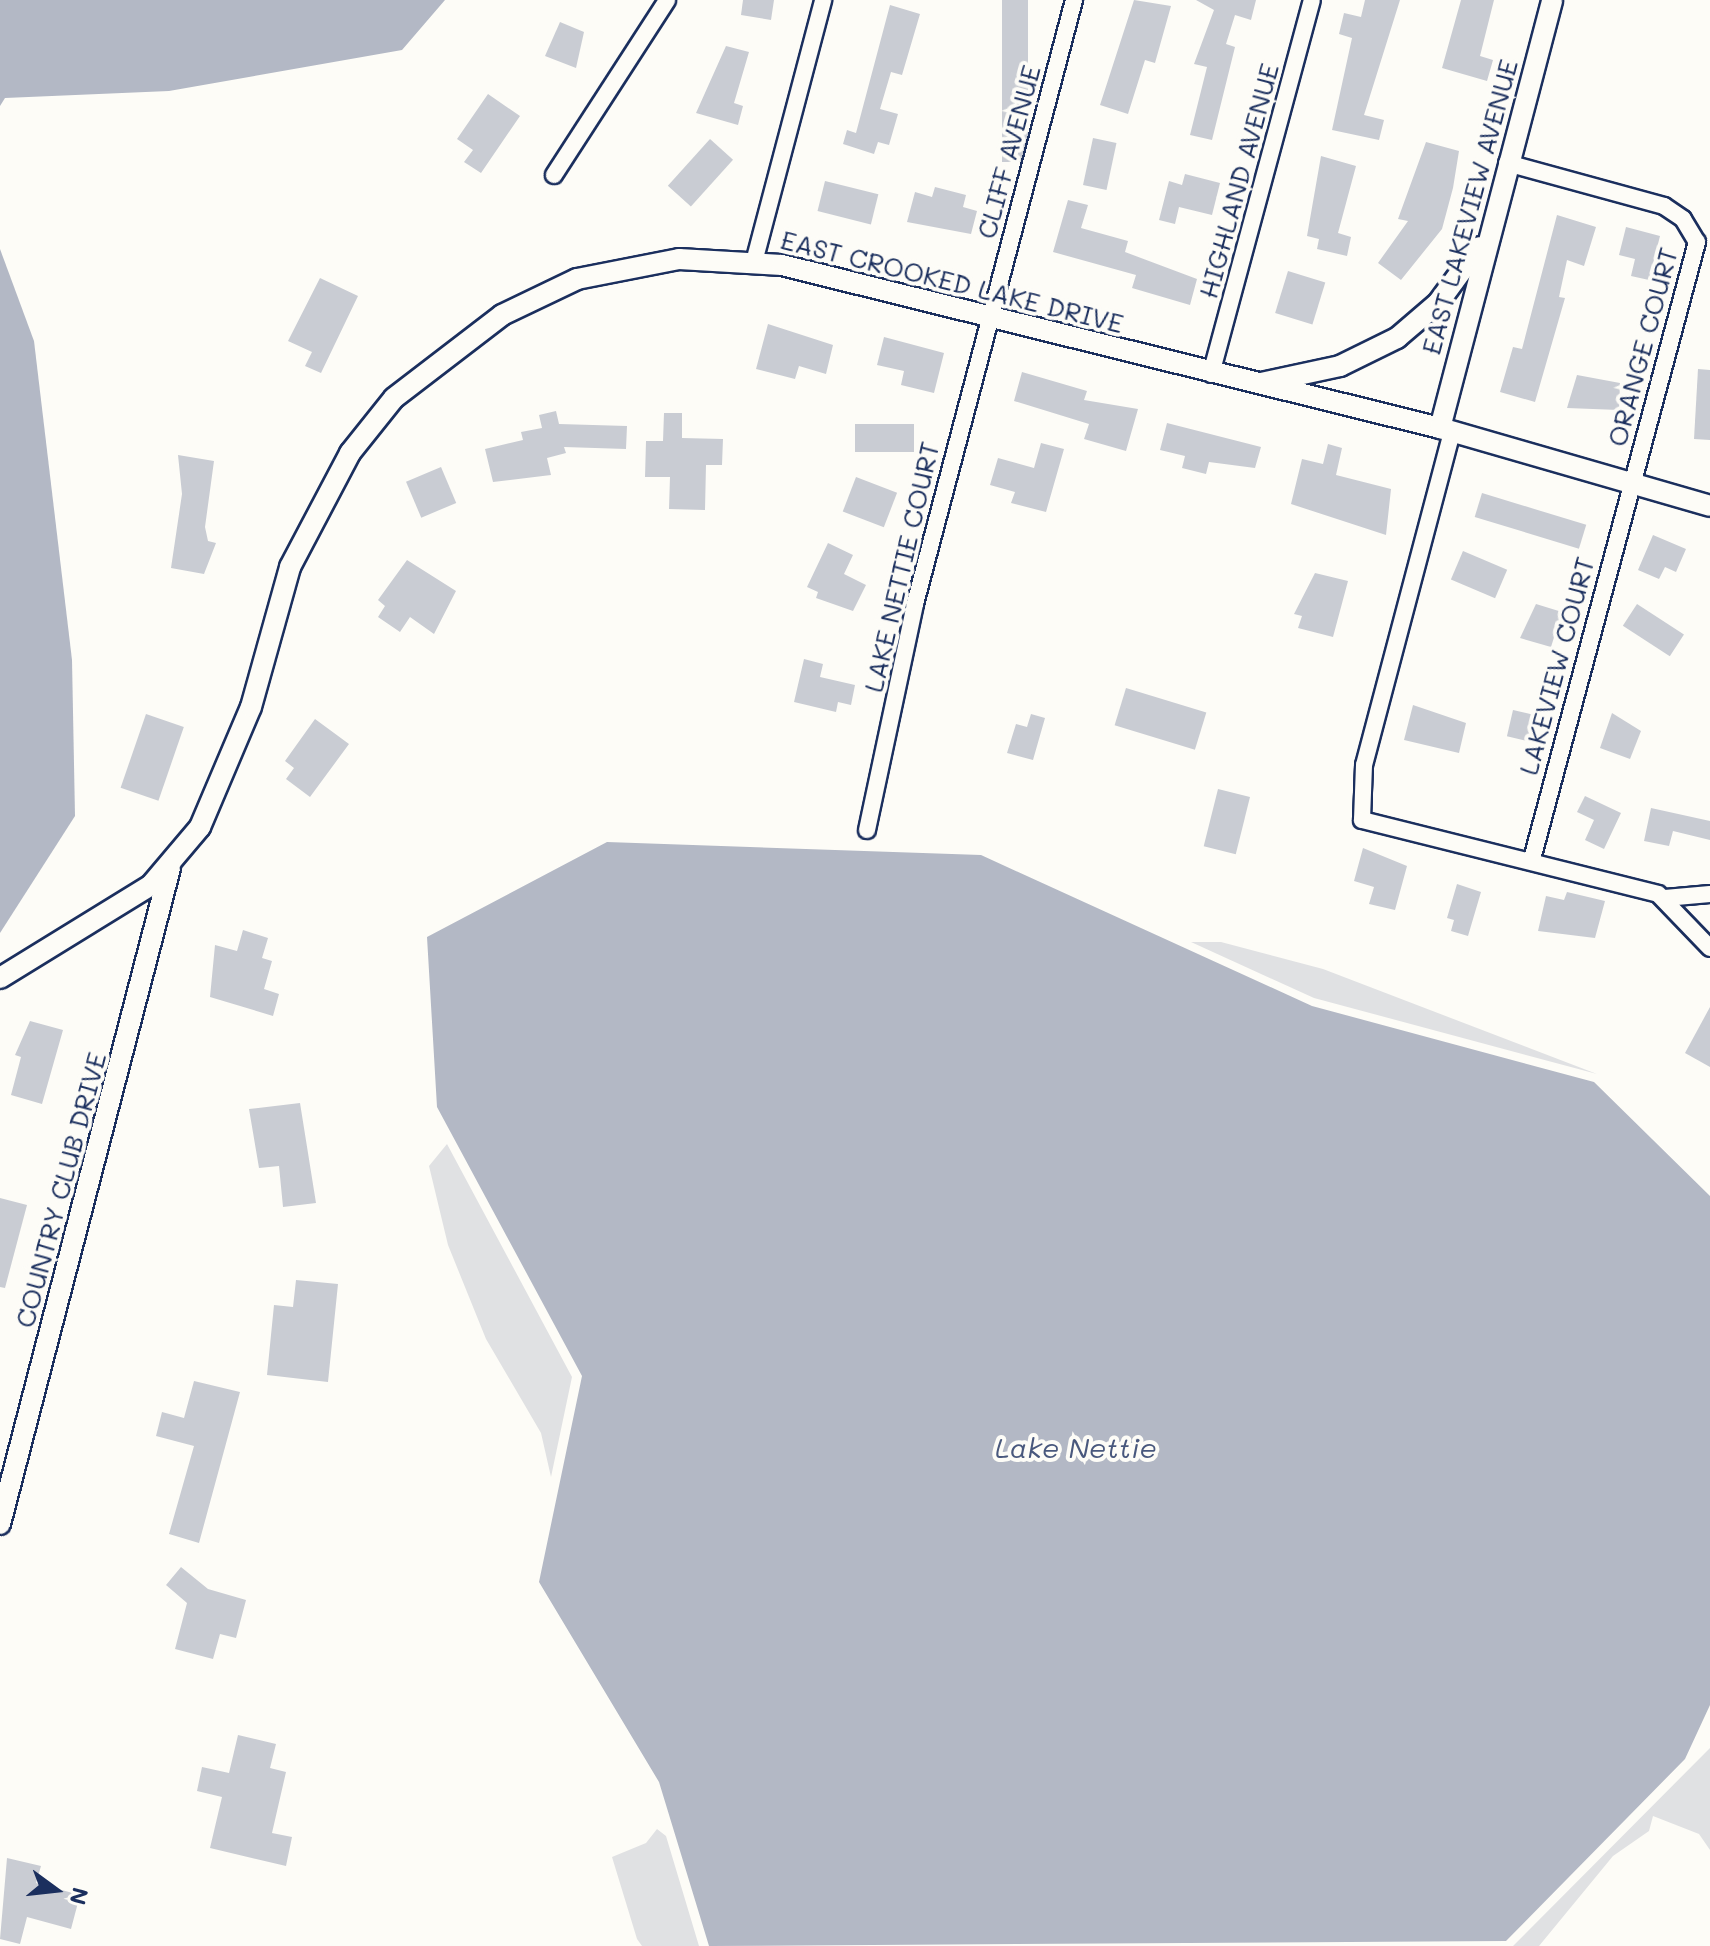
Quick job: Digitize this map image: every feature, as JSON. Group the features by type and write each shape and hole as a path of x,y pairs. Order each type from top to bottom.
{"street":[{"path":"554,175 667,0"},
{"path":"754,262 823,0"},
{"name":"CLIFF AVENUE","path":"991,316 1074,0"},
{"name":"HIGHLAND AVENUE","path":"1211,374 1312,0"},
{"name":"EAST LAKEVIEW AVENUE","path":"1532,859 1362,820 1364,765 1446,430 1487,238 1552,0"},
{"name":"ORANGE COURT","path":"1507,163 1628,193 1664,206 1692,228 1695,253 1630,485"},
{"name":"EAST CROOKED LAKE DRIVE","path":"1253,384 1340,366 1397,338 1438,303 1487,238"},
{"name":"EAST CROOKED LAKE DRIVE","path":"0,978 170,868 225,778 282,589 319,503 394,398 502,315 577,279 679,259 754,262 991,316 1211,374 1446,430 1710,506"},
{"name":"LAKE NETTIE COURT","path":"867,830 915,604 991,316"},
{"name":"LAKEVIEW COURT","path":"1532,859 1630,485"},
{"path":"1532,859 1665,898 1710,894"},
{"name":"COUNTRY CLUB DRIVE","path":"0,1524 170,868"},
{"path":"1665,898 1710,948"}],"shaded area":[{"path":"1191,942 1221,942 1323,969 1597,1074 1314,998"},
{"path":"447,1144 572,1377 551,1477 541,1433 486,1339 448,1245 429,1166"},
{"path":"1710,1748 1710,1850 1699,1834 1653,1816 1649,1831 1613,1856 1539,1946 1513,1946"},
{"path":"657,1829 666,1836 699,1946 642,1946 637,1939 612,1857 646,1843"}],"water":[{"path":"0,0 445,0 402,50 169,91 5,98 0,106"},
{"path":"0,249 34,341 72,660 75,816 0,933"},
{"name":"Lake Nettie","path":"607,842 981,855 1312,1006 1594,1082 1710,1196 1710,1705 1685,1759 1506,1941 709,1946 659,1782 539,1582 582,1376 437,1107 427,937"}],"building":[{"path":"743,0 774,0 771,20 741,15"},
{"path":"1002,0 1028,0 1028,162 1002,162"},
{"path":"1134,0 1171,6 1155,63 1145,60 1128,114 1100,105"},
{"path":"1196,0 1256,0 1251,20 1235,15 1226,44 1235,47 1212,140 1190,135 1207,67 1194,64 1214,10"},
{"path":"1365,0 1400,0 1364,115 1384,120 1379,140 1332,130 1352,38 1339,34 1344,13 1361,17"},
{"path":"1461,0 1494,0 1480,56 1493,60 1487,81 1442,68"},
{"path":"890,5 920,14 902,75 891,72 880,109 898,114 889,145 878,142 874,154 843,144 847,130 856,133"},
{"path":"560,22 584,32 576,68 545,56"},
{"path":"726,46 749,52 734,103 743,106 738,125 696,113"},
{"path":"488,94 520,116 481,173 464,162 473,150 457,139"},
{"path":"1093,138 1116,143 1106,190 1083,185"},
{"path":"710,139 733,160 691,207 668,186"},
{"path":"1426,142 1459,151 1453,188 1442,229 1401,280 1378,263 1408,221 1398,219"},
{"path":"1321,156 1356,166 1338,233 1351,237 1347,256 1317,249 1319,239 1307,236"},
{"path":"1185,174 1220,183 1212,215 1179,207 1175,224 1159,220 1169,181 1182,185"},
{"path":"825,181 878,194 871,224 818,211"},
{"path":"935,187 966,195 963,207 977,211 971,234 907,222 915,192 932,197"},
{"path":"1068,200 1088,205 1081,228 1128,241 1125,252 1197,279 1190,305 1132,288 1136,275 1053,252"},
{"path":"1557,215 1596,227 1584,266 1567,260 1559,297 1565,298 1535,402 1500,392 1513,347 1522,349"},
{"path":"1626,227 1660,236 1649,280 1631,276 1635,259 1619,255"},
{"path":"1288,271 1325,282 1312,324 1275,313"},
{"path":"320,278 358,296 321,373 305,366 312,352 288,341"},
{"path":"768,324 833,345 826,374 799,366 795,379 756,369"},
{"path":"884,337 944,353 934,393 901,385 904,371 877,365"},
{"path":"1698,369 1710,370 1710,440 1694,439"},
{"path":"1022,372 1087,391 1084,400 1138,409 1126,451 1084,439 1089,424 1014,401"},
{"path":"1577,375 1620,383 1619,410 1567,408"},
{"path":"556,411 559,424 627,426 626,449 564,447 566,453 547,458 551,475 493,482 485,449 523,440 521,432 542,428 539,415"},
{"path":"664,413 682,413 682,438 723,439 722,465 706,465 705,510 669,509 670,477 645,477 646,441 663,441"},
{"path":"1167,423 1261,447 1255,468 1209,462 1206,474 1182,468 1185,456 1160,450"},
{"path":"855,424 914,424 914,452 855,452"},
{"path":"1041,443 1064,449 1046,512 1011,503 1015,492 990,485 998,458 1034,468"},
{"path":"1328,444 1342,448 1336,475 1391,489 1386,535 1291,504 1302,459 1323,464"},
{"path":"178,455 214,461 205,527 208,541 216,543 204,574 171,568 182,494"},
{"path":"441,467 456,503 421,518 406,482"},
{"path":"856,477 897,493 884,527 843,512"},
{"path":"1482,493 1586,525 1579,549 1475,517"},
{"path":"1653,535 1686,549 1676,572 1665,567 1659,579 1638,570"},
{"path":"828,543 853,555 844,574 866,585 853,611 816,598 818,592 807,587"},
{"path":"1463,551 1507,570 1495,598 1451,580"},
{"path":"407,560 456,591 434,634 410,617 400,632 378,617 385,606 378,600"},
{"path":"1315,573 1348,581 1333,637 1298,628 1302,616 1294,614"},
{"path":"1536,604 1562,612 1551,647 1520,638"},
{"path":"1637,604 1684,634 1670,656 1623,626"},
{"path":"804,659 823,664 820,677 855,685 851,705 838,702 836,712 794,702"},
{"path":"1126,688 1206,713 1195,750 1115,725"},
{"path":"1413,705 1466,723 1459,753 1404,740"},
{"path":"1513,710 1535,715 1529,741 1507,736"},
{"path":"1612,713 1641,731 1630,759 1600,748"},
{"path":"146,714 184,727 158,801 121,788"},
{"path":"1031,714 1045,718 1033,760 1007,753 1016,724 1027,727"},
{"path":"315,719 349,744 310,797 286,779 294,768 285,761"},
{"path":"1218,789 1250,797 1236,854 1204,846"},
{"path":"1585,796 1621,813 1604,849 1585,840 1594,820 1577,812"},
{"path":"1651,808 1710,821 1710,840 1673,831 1669,846 1644,841"},
{"path":"1363,848 1407,866 1395,910 1369,904 1374,887 1354,881"},
{"path":"1457,884 1481,892 1468,936 1451,931 1454,920 1447,918"},
{"path":"1567,892 1605,901 1595,938 1538,931 1546,896 1564,900"},
{"path":"243,930 268,938 262,958 272,961 264,989 279,994 273,1016 210,997 215,945 237,951"},
{"path":"1710,1007 1710,1067 1685,1053"},
{"path":"30,1021 63,1030 42,1104 11,1095 21,1057 15,1055"},
{"path":"300,1103 316,1203 283,1207 279,1166 259,1168 249,1109"},
{"path":"0,1198 27,1205 5,1288 0,1287"},
{"path":"296,1280 338,1284 328,1382 267,1375 274,1305 293,1307"},
{"path":"194,1381 240,1392 199,1543 169,1534 194,1446 156,1436 162,1412 184,1418"},
{"path":"181,1567 208,1589 246,1600 236,1638 220,1634 213,1659 175,1649 187,1603 166,1585"},
{"path":"238,1735 276,1744 270,1768 286,1772 272,1833 292,1837 286,1866 210,1848 222,1797 197,1791 202,1767 229,1773"},
{"path":"7,1858 41,1866 36,1883 80,1895 71,1929 27,1917 20,1944 0,1939"}]}
